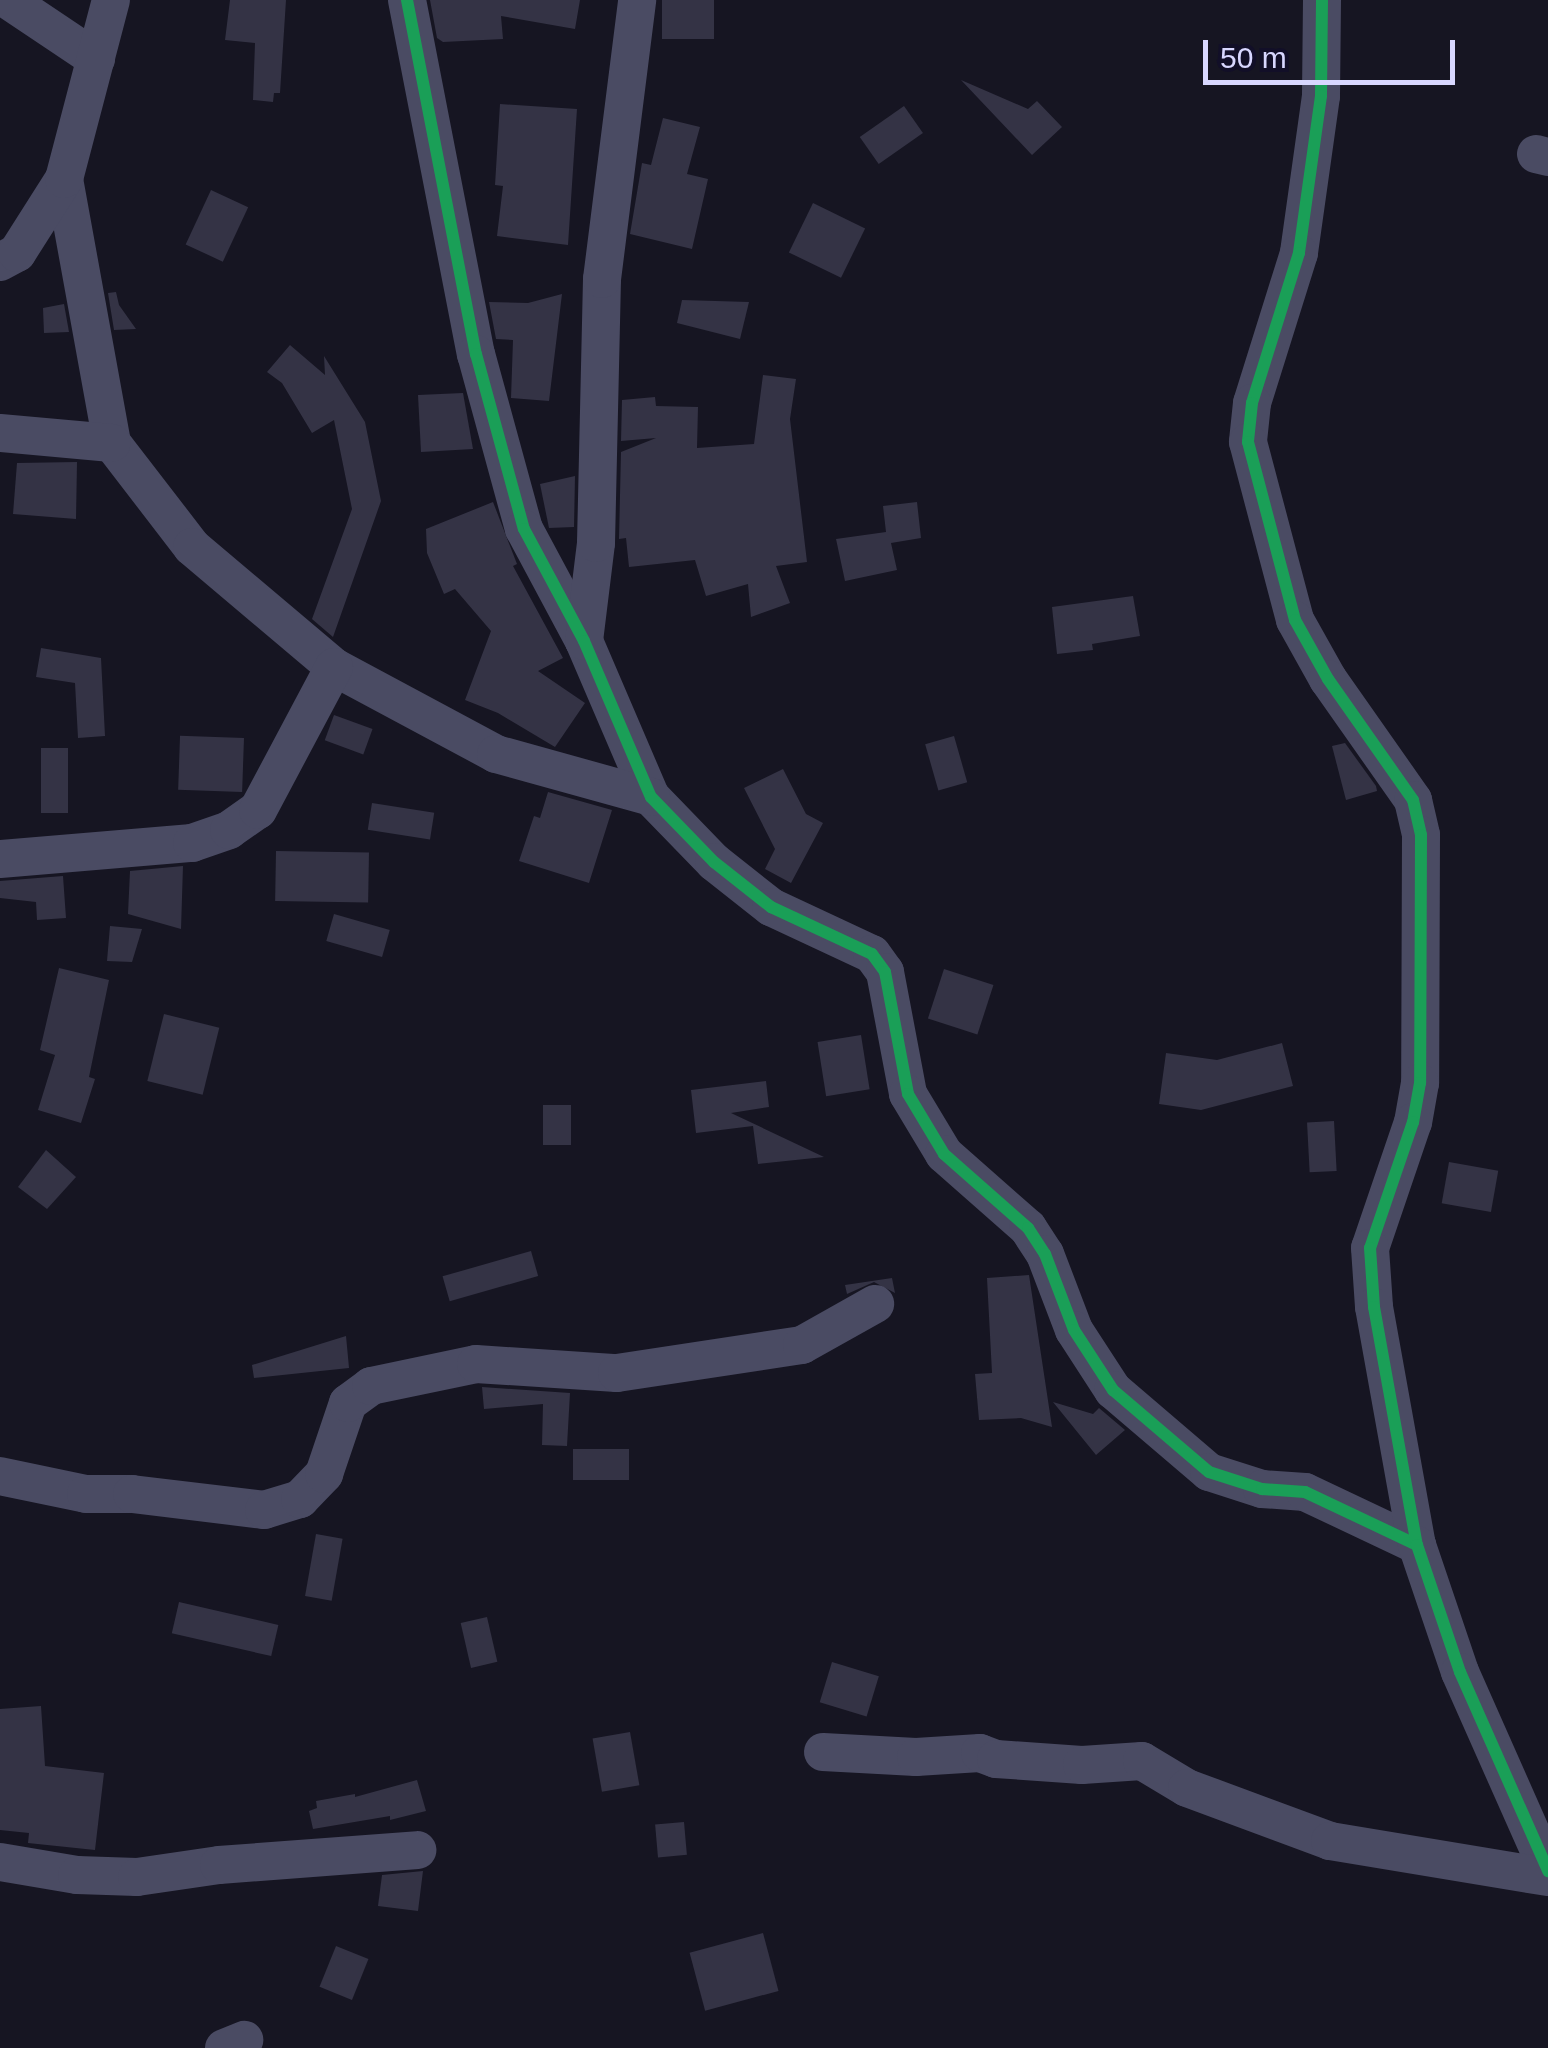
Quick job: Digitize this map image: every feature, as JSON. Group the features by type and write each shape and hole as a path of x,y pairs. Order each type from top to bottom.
{"street":[{"path":"8,0 96,59"},
{"path":"0,262 17,253 64,179 111,0"},
{"path":"407,0 476,354 524,529 584,641 652,797 714,862 772,907 872,954 884,972 908,1094 944,1154 1036,1241 1058,1282 1074,1330 1113,1390 1209,1472 1262,1489 1306,1492 1416,1545"},
{"path":"584,641 596,543 602,280 638,0"},
{"path":"1322,0 1321,96 1299,253 1252,403 1248,442 1295,620 1328,679 1413,800 1421,835 1420,1082 1413,1122 1370,1248 1374,1307 1416,1545 1460,1672 1548,1874"},
{"path":"64,179 112,443 192,548 334,667 496,754 652,797"},
{"path":"0,433 112,443"},
{"path":"0,859 192,843 229,830 258,810 334,667"},
{"path":"0,1476 86,1494 132,1494 264,1510 300,1499 324,1474 348,1404 372,1386 476,1364 617,1374 802,1346 875,1304"},
{"path":"824,1752 916,1757 980,1753 996,1759 1082,1765 1142,1761 1154,1764 1187,1788 1330,1841 1548,1874"},
{"path":"0,1862 77,1875 138,1877 219,1865 416,1850"}],"building":[{"path":"230,0 286,0 280,93 274,93 273,102 253,100 255,43 225,40"},
{"path":"430,0 580,0 575,29 501,16 503,39 443,42 437,38"},
{"path":"662,0 714,0 714,39 662,39"},
{"path":"961,80 1028,109 1037,101 1062,127 1032,155"},
{"path":"500,104 577,109 568,245 497,236 503,186 495,185"},
{"path":"904,106 923,133 879,164 860,137"},
{"path":"663,118 700,127 687,174 708,179 692,249 630,234 642,163 651,165"},
{"path":"211,190 248,207 223,262 186,244"},
{"path":"813,203 865,228 841,278 789,252"},
{"path":"116,292 119,305 136,329 114,330 108,293"},
{"path":"562,294 549,401 511,398 513,340 496,339 489,302 528,303"},
{"path":"682,300 749,302 740,339 677,323"},
{"path":"64,304 69,332 44,333 43,308"},
{"path":"290,345 325,375 324,356 365,422 381,501 333,637 312,619 352,509 334,420 312,433 282,383 267,372"},
{"path":"763,375 796,379 790,419 807,562 776,566 790,603 751,617 748,584 706,596 695,560 629,567 626,538 619,539 621,452 656,438 621,441 622,400 655,397 656,406 698,407 697,448 754,444"},
{"path":"463,393 473,449 421,452 418,395"},
{"path":"77,462 76,519 13,514 17,463"},
{"path":"575,476 574,527 549,528 540,484"},
{"path":"493,502 517,564 513,566 563,658 538,671 585,703 555,747 498,713 465,700 491,631 455,589 444,594 427,553 426,529"},
{"path":"917,502 921,538 891,543 897,570 845,581 836,539 886,532 883,506"},
{"path":"1133,596 1140,636 1092,644 1093,650 1057,654 1052,607"},
{"path":"41,648 101,658 105,736 78,738 75,683 36,677"},
{"path":"334,715 373,729 363,754 325,740"},
{"path":"180,736 244,738 242,792 178,790"},
{"path":"954,736 967,782 938,790 925,744"},
{"path":"1345,743 1377,791 1346,800 1332,746"},
{"path":"41,748 68,748 68,813 41,813"},
{"path":"783,769 806,814 823,823 791,883 765,869 775,849 744,788"},
{"path":"548,792 612,810 589,883 519,861 534,816 540,818"},
{"path":"372,803 434,813 430,840 368,830"},
{"path":"276,851 369,853 368,903 275,901"},
{"path":"183,866 181,929 128,914 130,871"},
{"path":"63,876 66,918 37,920 36,902 0,898 0,881"},
{"path":"334,914 390,930 382,957 326,941"},
{"path":"110,926 142,929 132,962 107,961"},
{"path":"59,968 109,980 89,1077 95,1079 81,1123 38,1110 55,1055 40,1050"},
{"path":"944,969 993,985 977,1035 928,1018"},
{"path":"164,1014 219,1028 203,1095 147,1081"},
{"path":"861,1035 870,1089 826,1096 818,1042"},
{"path":"1282,1043 1293,1086 1201,1110 1159,1104 1166,1053 1217,1060"},
{"path":"766,1081 769,1107 731,1113 824,1157 758,1164 753,1126 696,1133 691,1090"},
{"path":"543,1105 571,1105 571,1145 543,1145"},
{"path":"1334,1121 1337,1171 1310,1172 1307,1122"},
{"path":"46,1150 76,1177 47,1209 18,1187"},
{"path":"1449,1162 1498,1171 1491,1212 1442,1203"},
{"path":"531,1251 538,1276 450,1301 443,1276"},
{"path":"1029,1275 1052,1427 1021,1418 979,1420 975,1374 992,1373 987,1278"},
{"path":"892,1278 895,1293 874,1282 847,1294 845,1285"},
{"path":"346,1336 349,1368 254,1378 252,1365"},
{"path":"482,1387 570,1393 567,1446 542,1445 543,1404 484,1409"},
{"path":"1053,1402 1093,1414 1099,1408 1125,1430 1096,1455"},
{"path":"573,1449 629,1449 629,1480 573,1480"},
{"path":"316,1534 343,1539 332,1601 305,1596"},
{"path":"179,1602 278,1625 271,1656 172,1633"},
{"path":"487,1617 497,1662 471,1668 461,1623"},
{"path":"832,1662 879,1676 867,1716 820,1702"},
{"path":"41,1706 45,1766 104,1773 95,1850 28,1843 29,1833 0,1830 0,1709"},
{"path":"630,1732 639,1785 602,1792 593,1739"},
{"path":"417,1780 426,1811 390,1820 390,1816 313,1829 309,1811 317,1808 316,1801 355,1797"},
{"path":"684,1822 687,1855 658,1857 655,1825"},
{"path":"423,1871 418,1911 378,1906 382,1875"},
{"path":"763,1933 779,1991 705,2011 690,1953"},
{"path":"336,1946 368,1959 352,2000 320,1987"}],"cycle path":[{"path":"407,0 476,354 524,529 584,641 651,797 714,862 771,907 872,954 885,972 908,1094 944,1154 1028,1228 1045,1254 1074,1330 1113,1390 1209,1472 1262,1489 1305,1492 1417,1545"},
{"path":"1322,0 1321,96 1299,253 1252,403 1248,442 1295,620 1328,679 1413,800 1421,835 1420,1083 1413,1122 1370,1248 1374,1307 1417,1545 1460,1672 1548,1871"}]}
